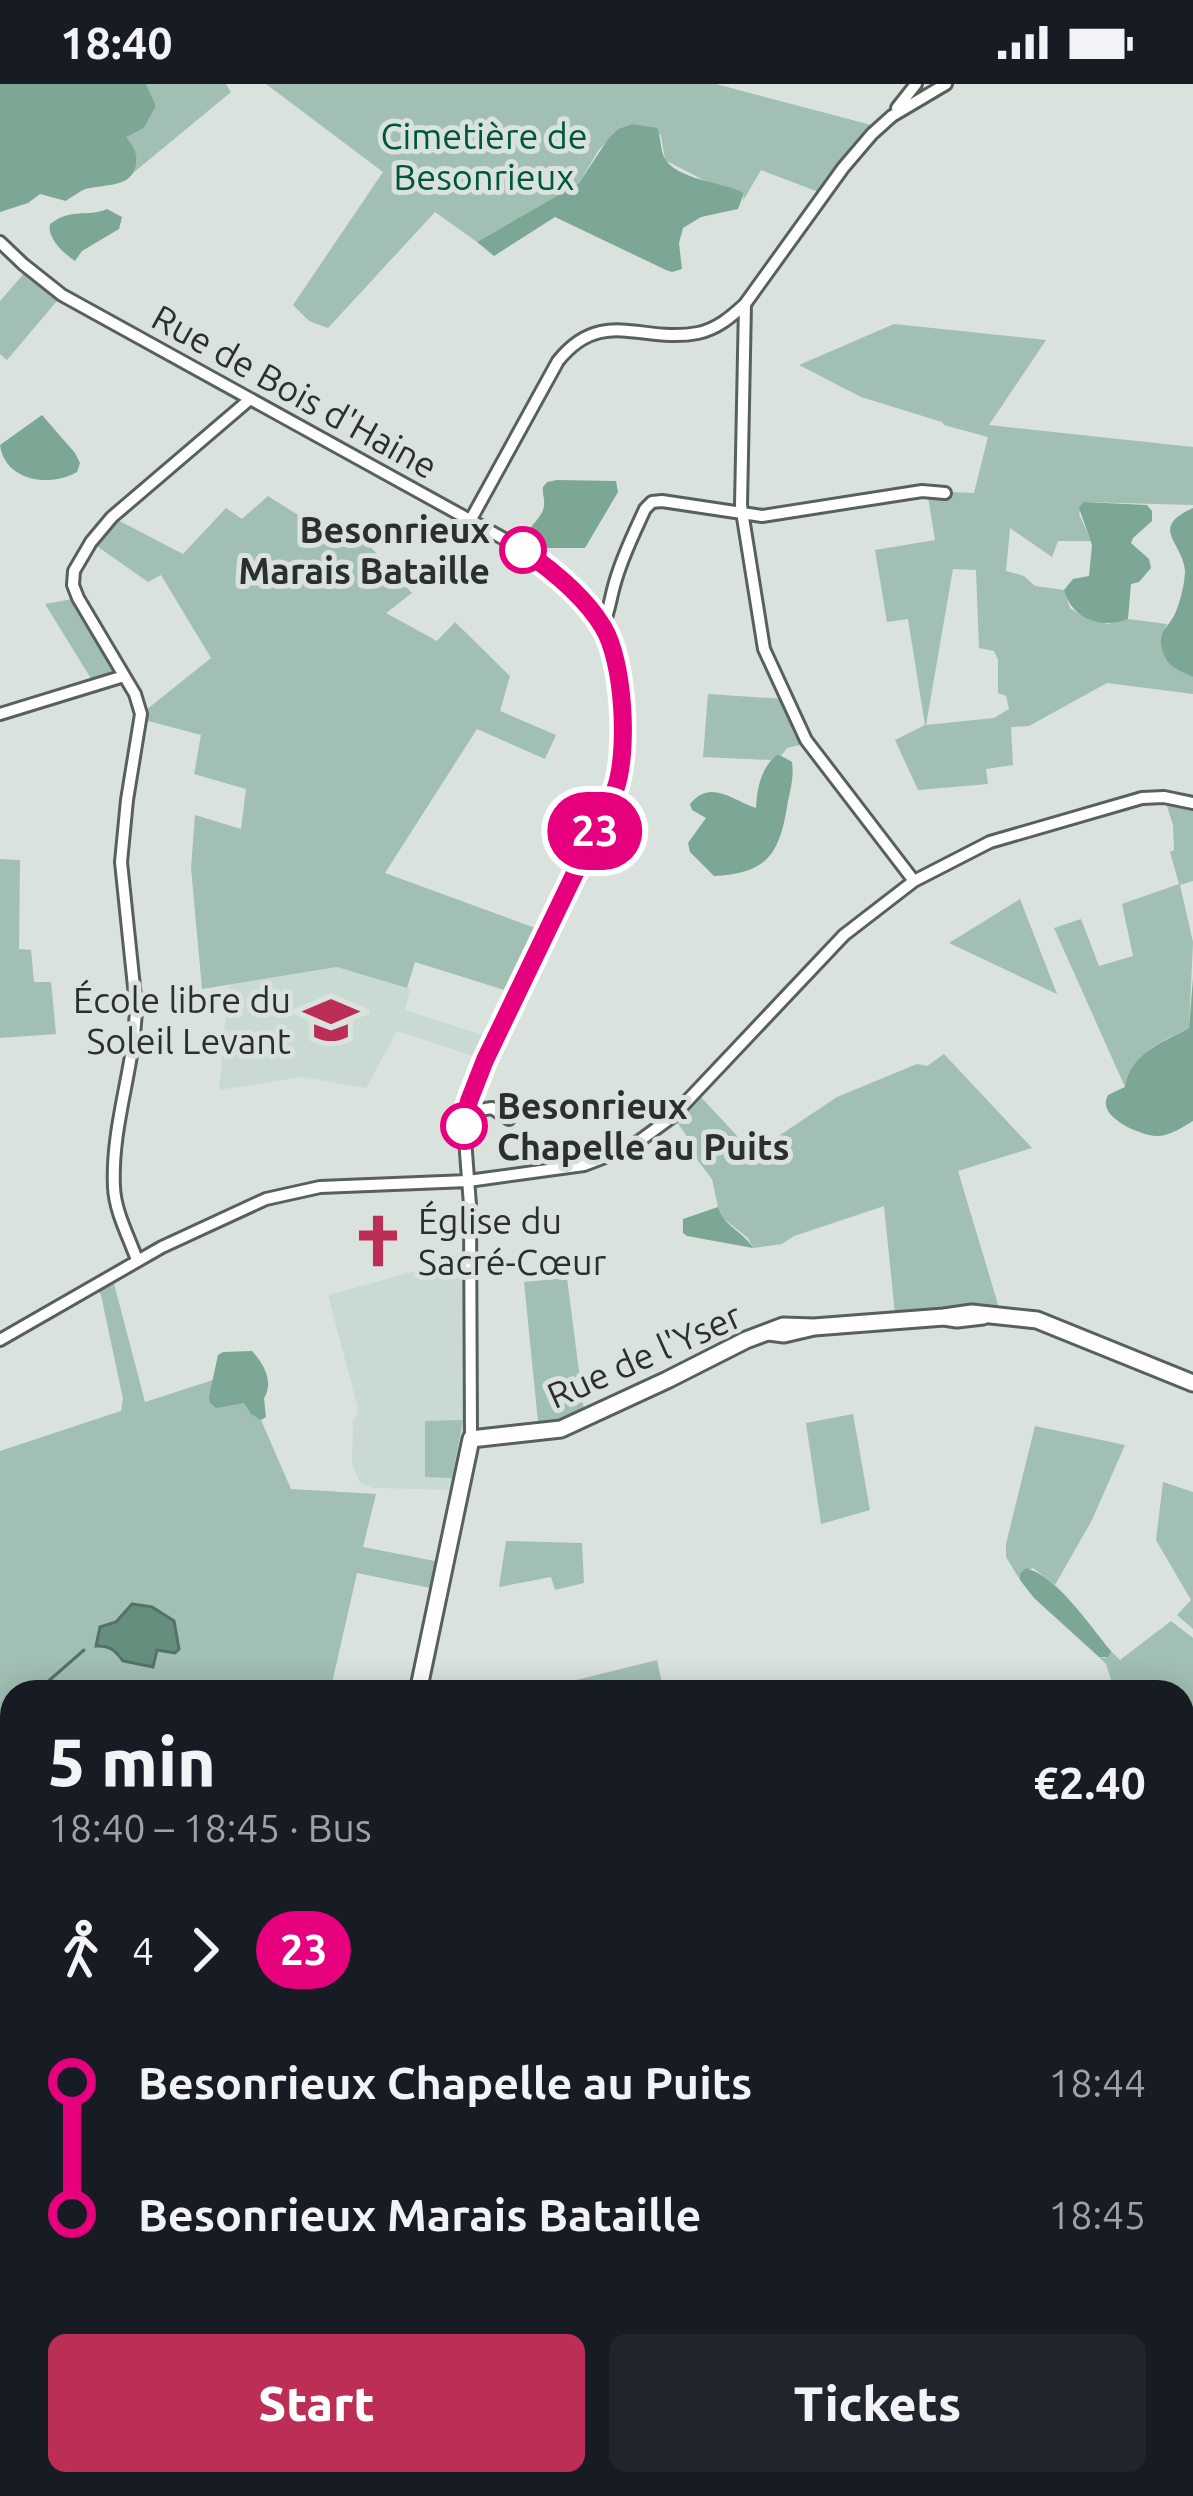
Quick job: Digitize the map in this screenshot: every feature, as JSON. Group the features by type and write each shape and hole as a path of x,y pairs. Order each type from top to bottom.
{"street":[{"path":"470,521 558,361 573,344 601,330 676,334 700,332 724,322 745,304 843,168 916,84"},
{"path":"892,116 946,84"},
{"name":"Rue de Bois d'Haine","path":"0,242 62,295 512,543 582,602 603,626 611,644 625,732 621,773 486,1057 466,1112 471,1439"},
{"path":"745,304 742,514 760,635 787,704 817,755 914,881"},
{"path":"137,1260 114,1189 120,1104 136,1030 121,862 141,714 75,592 73,578 91,542 112,517 249,400"},
{"path":"603,626 620,568 652,502 742,514 784,514 922,491 945,493"},
{"path":"0,714 124,676"},
{"path":"0,1340 137,1260 236,1211 288,1192 350,1184 468,1181 584,1165 614,1156 672,1117 844,935 914,881 990,842 1122,804 1156,796 1193,803"},
{"path":"466,1112 492,1108 509,1119"},
{"name":"Rue de l'Yser","path":"471,1439 561,1429 769,1332 956,1314 1036,1320 1193,1383"},
{"path":"421,1680 471,1439"}],"shaded area":[{"path":"0,84 146,84 156,106 144,128 126,137 136,157 133,173 122,182 83,190 66,201 40,194 0,212"},
{"path":"632,124 657,128 664,157 678,171 744,193 738,209 701,217 683,228 679,243 682,269 666,270 555,217 494,256 477,242 579,183 608,139"},
{"path":"107,209 122,217 119,229 82,251 75,261 53,240 50,224 58,219"},
{"path":"42,415 75,453 80,463 77,472 42,480 10,467 0,445"},
{"path":"557,480 616,481 618,492 585,548 533,548 529,541 529,531 544,506 543,487"},
{"path":"1083,502 1147,505 1152,511 1152,521 1131,543 1149,559 1151,568 1131,584 1128,619 1108,623 1088,619 1073,608 1064,590 1073,579 1089,576 1092,545 1079,508"},
{"path":"1193,508 1193,677 1168,661 1161,640 1177,609 1185,576 1170,529 1172,522"},
{"path":"778,754 792,762 793,772 776,846 748,870 714,876 690,852 688,843 706,818 690,804 713,792 756,808 761,778"},
{"name":"École libre du Soleil Levant","path":"337,967 410,989 405,1010 495,1039 485,1060 397,1031 366,1088 303,1077 219,1090 229,985"},
{"path":"1193,978 1193,1121 1165,1135 1142,1133 1113,1116 1106,1100 1125,1087 1141,1057 1189,1028"},
{"path":"718,1207 753,1248 683,1233 683,1219"},
{"path":"463,1258 467,1415 455,1490 373,1488 360,1483 352,1464 353,1421 359,1412 328,1295"},
{"path":"252,1351 268,1380 266,1417 261,1420 244,1403 216,1408 209,1397 218,1355"},
{"path":"1026,1568 1050,1581 1072,1603 1111,1651 1108,1657 1099,1657 1034,1598 1020,1580"},
{"path":"132,1604 152,1607 174,1621 179,1649 175,1653 157,1650 153,1667 123,1661 111,1649 96,1646 100,1627 116,1622"}],"green space":[{"path":"146,84 226,84 231,92 133,173 137,161 125,136 144,128 156,106"},
{"name":"Cimetière de Besonrieux","path":"266,84 716,84 879,127 824,194 761,170 743,201 744,193 711,184 665,160 661,135 632,124 618,129 579,183 477,242 435,212 328,328 309,321 293,305 383,172"},
{"path":"28,269 62,295 7,360 0,354 0,301"},
{"path":"894,324 1046,340 989,425 1193,447 1193,505 1083,502 1079,514 1091,541 1058,541 1052,557 1010,528 1006,571 1024,576 1035,586 1064,590 1070,608 1107,624 1128,619 1167,624 1162,651 1170,663 1193,677 1193,694 1107,683 1029,726 1011,727 1013,765 986,769 988,784 918,790 895,740 925,725 908,619 887,622 875,550 935,540 927,491 974,493 988,437 861,397 799,365","holes":["953,569 976,570 979,648 994,651 998,693 1006,696 1009,709 994,718 926,725"]},
{"path":"268,496 328,534 358,533 412,593 386,613 437,641 455,622 510,676 500,711 556,735 545,759 477,729 385,873 546,932 517,994 415,962 407,988 337,967 202,989 191,868 195,815 241,829 246,789 194,774 201,735 141,719 141,714 211,658 161,575 148,582 91,542 112,517 183,554 226,508 242,519"},
{"path":"78,598 124,676 95,685 45,604"},
{"path":"708,694 785,699 809,743 787,748 771,760 703,757"},
{"path":"1164,797 1193,803 1193,881 1180,885 1193,942 1189,1028 1141,1057 1125,1087 1054,928 1081,919 1099,966 1133,956 1122,904 1179,884 1170,852 1174,850 1173,825"},
{"path":"0,859 20,860 19,949 31,950 34,982 51,982 56,1034 0,1038"},
{"path":"1020,899 1057,994 949,943"},
{"path":"944,1054 1032,1148 958,1171 1000,1311 895,1314 884,1206 782,1244 753,1248 748,1238 720,1216 712,1179 675,1119 699,1095 753,1153 837,1097 917,1064 927,1066"},
{"path":"112,1276 145,1402 244,1370 291,1489 376,1494 363,1547 440,1562 435,1589 357,1573 333,1680 0,1680 0,1451 121,1411 123,1399 101,1295 94,1286"},
{"path":"567,1278 585,1418 539,1432 524,1282"},
{"path":"853,1414 870,1510 821,1524 806,1423"},
{"path":"463,1420 452,1478 425,1477 425,1421"},
{"path":"1035,1426 1125,1445 1092,1520 1055,1585 1033,1568 1020,1574 1020,1580 1006,1557"},
{"path":"1163,1482 1193,1492 1193,1629 1177,1615 1191,1600 1156,1540"},
{"path":"506,1541 582,1543 584,1583 555,1590 551,1577 499,1587"},
{"path":"1171,1621 1193,1638 1193,1680 1111,1680 1099,1657 1111,1651 1120,1660"},
{"path":"657,1660 661,1680 576,1680"}],"waterway":[{"path":"50,1680 84,1650"}],"bus line":[{"name":"23","path":"464,1126 485,1060 615,790 624,753 625,732 607,634 560,579 523,550"}],"place":[{"name":"Besonrieux Marais Bataille","path":"523,550"},
{"name":"École libre du Soleil Levant","path":"331,1020"},
{"name":"Besonrieux Chapelle au Puits","path":"464,1126"},
{"name":"Église du Sacré-Cœur","path":"378,1241"}]}
